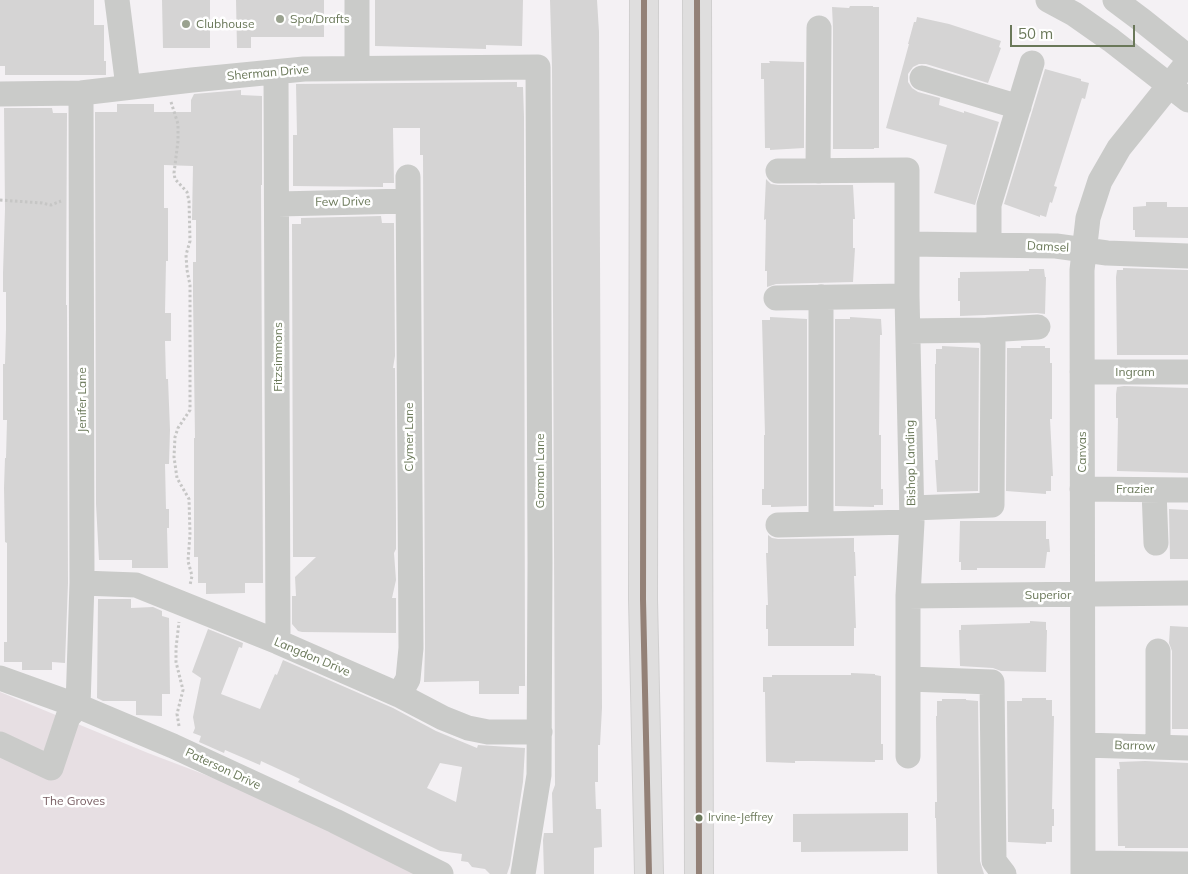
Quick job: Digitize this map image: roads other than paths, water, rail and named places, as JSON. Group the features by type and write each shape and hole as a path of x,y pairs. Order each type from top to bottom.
{"main road":[{"path":"644,0 643,599 648,874"},
{"path":"697,0 699,874"}],"street":[{"path":"117,0 128,87"},
{"path":"357,0 357,68"},
{"path":"1048,0 1074,14 1179,92"},
{"path":"1115,0 1188,57"},
{"path":"778,171 818,171 819,28"},
{"name":"Canvas","path":"1083,868 1082,270 1088,218 1100,181 1119,148 1179,92 1188,62"},
{"path":"989,245 989,205 1032,63"},
{"name":"Sherman Drive","path":"0,94 81,94 128,87 304,70 538,67"},
{"name":"Gorman Lane","path":"523,874 539,775 540,732 538,67"},
{"name":"Fitzsimmons","path":"276,73 278,204 278,642"},
{"path":"922,78 1019,107"},
{"name":"Jenifer Lane","path":"78,706 82,583 81,94"},
{"name":"Bishop Landing","path":"818,171 907,170 907,296 912,515 908,596 908,756"},
{"name":"Clymer Lane","path":"399,695 408,679 411,648 408,177"},
{"name":"Few Drive","path":"278,204 408,201"},
{"name":"Damsel","path":"908,244 1056,246 1107,252 1188,256"},
{"path":"776,298 907,296"},
{"path":"821,297 821,524"},
{"path":"908,331 1038,327"},
{"path":"778,526 821,524 992,505 993,342 987,330"},
{"name":"Ingram","path":"1082,372 1188,372"},
{"name":"Frazier","path":"1082,489 1188,490"},
{"path":"1154,490 1156,544"},
{"name":"Langdon Drive","path":"82,583 136,584 278,642 399,695 443,718 468,728 488,732 540,732"},
{"name":"Superior","path":"908,596 1188,593"},
{"path":"1158,651 1158,747"},
{"name":"Paterson Drive","path":"0,678 78,706 173,746 335,821 441,874"},
{"path":"908,679 992,682 994,861 1004,874"},
{"path":"0,744 52,768 68,717 78,706"},
{"name":"Barrow","path":"1083,745 1188,748"},
{"path":"1083,868 1188,864"}],"place":[{"name":"Spa/Drafts","path":"280,19"},
{"name":"Clubhouse","path":"186,24"},
{"name":"Irvine-Jeffrey","path":"699,818"}],"park label":[{"name":"The Groves","path":"74,801"}]}
